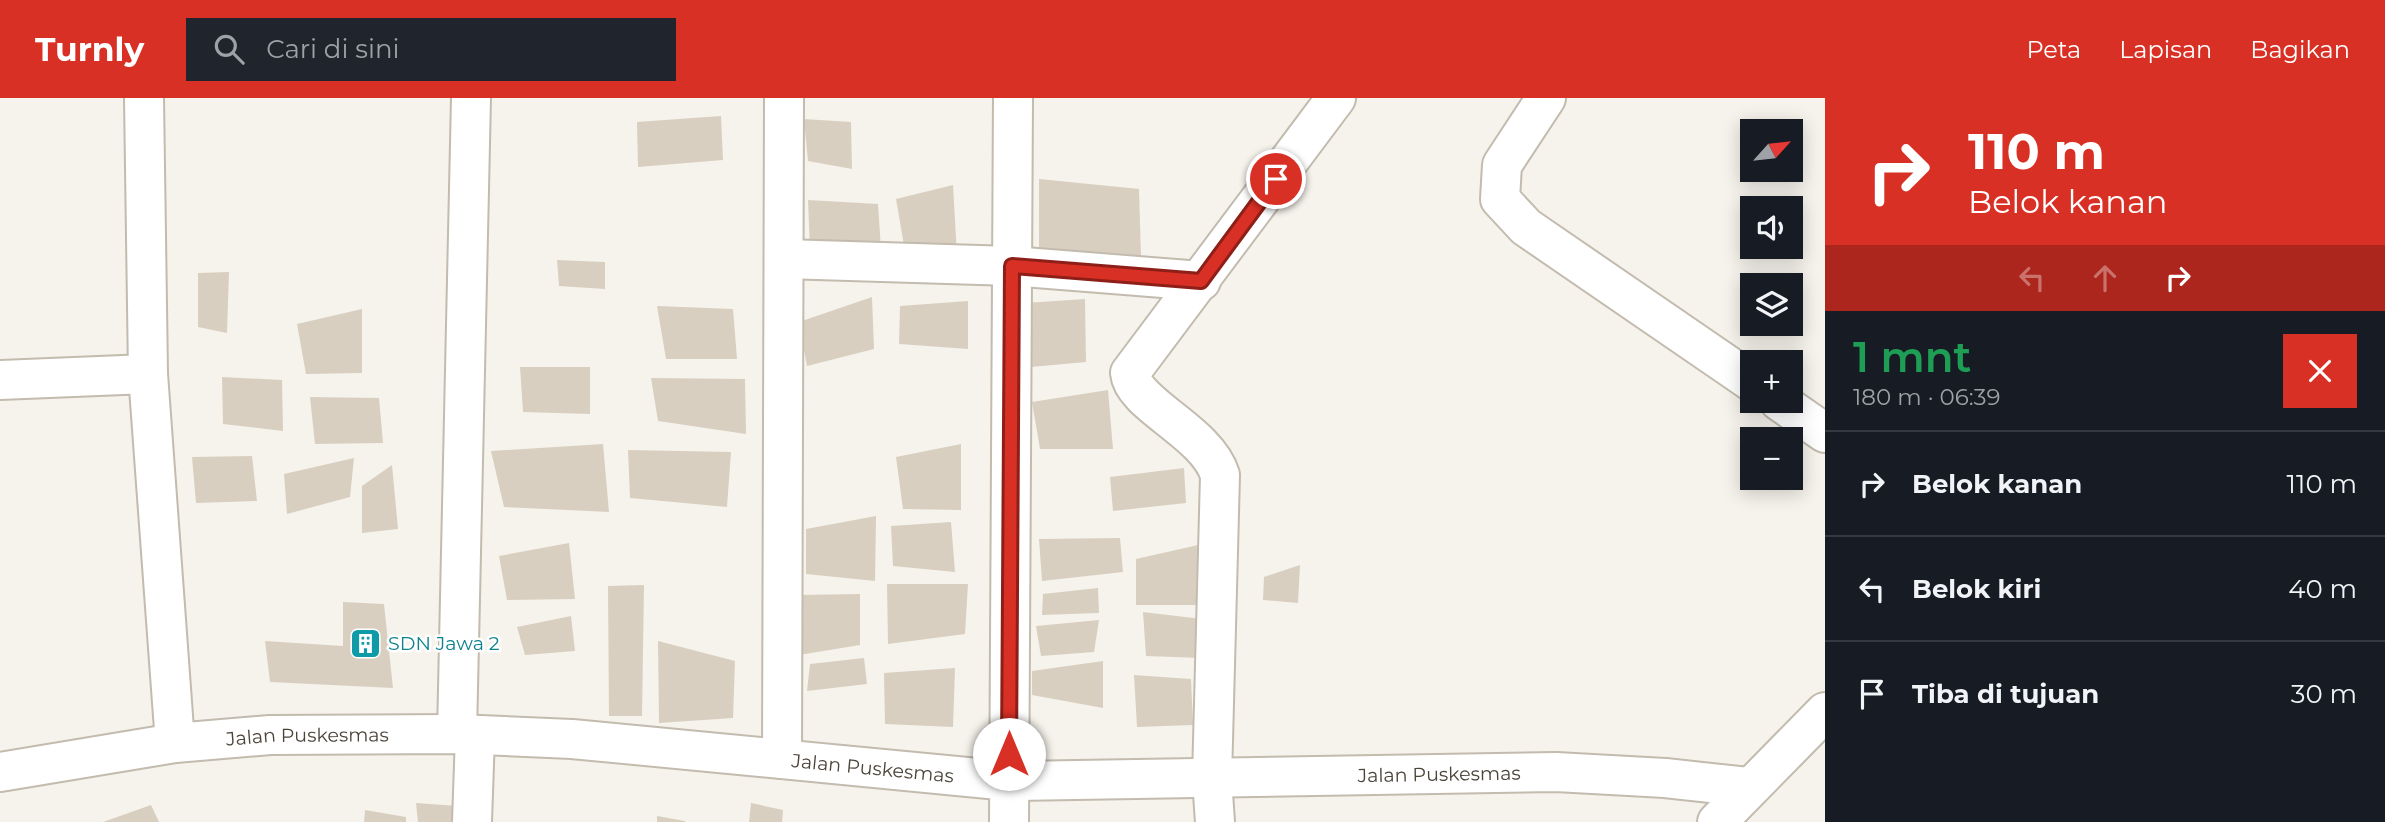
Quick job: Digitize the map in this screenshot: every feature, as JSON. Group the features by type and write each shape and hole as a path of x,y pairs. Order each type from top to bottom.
{"street":[{"path":"144,98 148,374 175,743"},
{"path":"471,98 466,734 472,822"},
{"path":"782,759 784,98"},
{"path":"1009,822 1013,98"},
{"path":"1215,822 1212,779 1220,475 1207,448 1134,389 1130,373 1336,98"},
{"path":"1546,98 1502,165 1500,199 1526,227 1740,374"},
{"path":"784,259 1012,266 1201,281"},
{"path":"0,380 148,374"},
{"path":"1796,413 1825,433"},
{"path":"1717,822 1748,787 1825,712"},
{"name":"Jalan Puskesmas","path":"0,772 175,743 270,735 466,734 572,739 1009,781 1556,772 1665,778 1748,787"}],"building":[{"path":"721,116 723,160 638,167 637,122"},
{"path":"804,119 851,122 852,169 808,161"},
{"path":"1039,179 1139,189 1141,257 1039,254"},
{"path":"953,185 957,256 907,263 896,199"},
{"path":"808,200 878,204 881,249 810,250"},
{"path":"557,260 605,262 605,289 559,286"},
{"path":"229,272 227,333 198,327 198,273"},
{"path":"872,297 874,349 807,366 799,322"},
{"path":"1085,299 1086,362 1031,367 1026,303"},
{"path":"968,301 968,349 899,344 900,306"},
{"path":"657,306 733,309 737,359 666,359"},
{"path":"362,309 362,373 306,374 297,324"},
{"path":"520,367 590,367 590,414 523,412"},
{"path":"222,377 282,380 283,431 223,424"},
{"path":"651,378 745,379 746,434 658,421"},
{"path":"1108,390 1113,449 1040,449 1032,402"},
{"path":"310,397 379,398 383,443 315,444"},
{"path":"603,444 609,512 504,507 491,451"},
{"path":"961,444 961,510 903,509 896,457"},
{"path":"628,450 731,452 727,507 630,498"},
{"path":"252,456 257,501 196,503 192,457"},
{"path":"354,458 350,497 287,514 284,474"},
{"path":"392,465 398,529 362,533 362,486"},
{"path":"1184,468 1186,503 1113,511 1110,477"},
{"path":"876,516 875,581 806,574 806,529"},
{"path":"951,522 955,572 893,566 891,526"},
{"path":"1120,538 1123,572 1042,581 1039,539"},
{"path":"569,543 575,599 507,600 499,556"},
{"path":"1198,545 1196,605 1136,605 1136,559"},
{"path":"1300,565 1298,603 1263,600 1264,577"},
{"path":"887,584 968,584 965,634 888,644"},
{"path":"644,585 642,716 609,716 608,586"},
{"path":"1098,588 1099,613 1042,615 1043,594"},
{"path":"860,594 860,645 793,656 797,595"},
{"name":"SDN Jawa 2","path":"343,602 384,604 393,688 270,682 265,641 343,646"},
{"path":"1143,612 1202,619 1201,658 1146,656"},
{"path":"571,616 575,651 525,655 517,627"},
{"path":"1099,620 1094,652 1041,656 1036,626"},
{"path":"658,641 735,661 733,718 659,723"},
{"path":"864,658 867,684 807,691 810,664"},
{"path":"1103,661 1103,708 1032,695 1032,671"},
{"path":"955,668 953,727 885,724 884,673"},
{"path":"1134,675 1191,679 1193,725 1137,727"},
{"path":"416,803 458,806 458,822 418,822"},
{"path":"751,803 783,810 782,822 749,822"},
{"path":"151,805 159,822 103,822"},
{"path":"365,810 406,817 406,822 364,822"},
{"path":"657,816 685,821 685,822 657,822"}],"place":[{"name":"SDN Jawa 2","path":"365,643"}],"route":[{"path":"1009,754 1012,266 1201,281 1276,179"}]}
